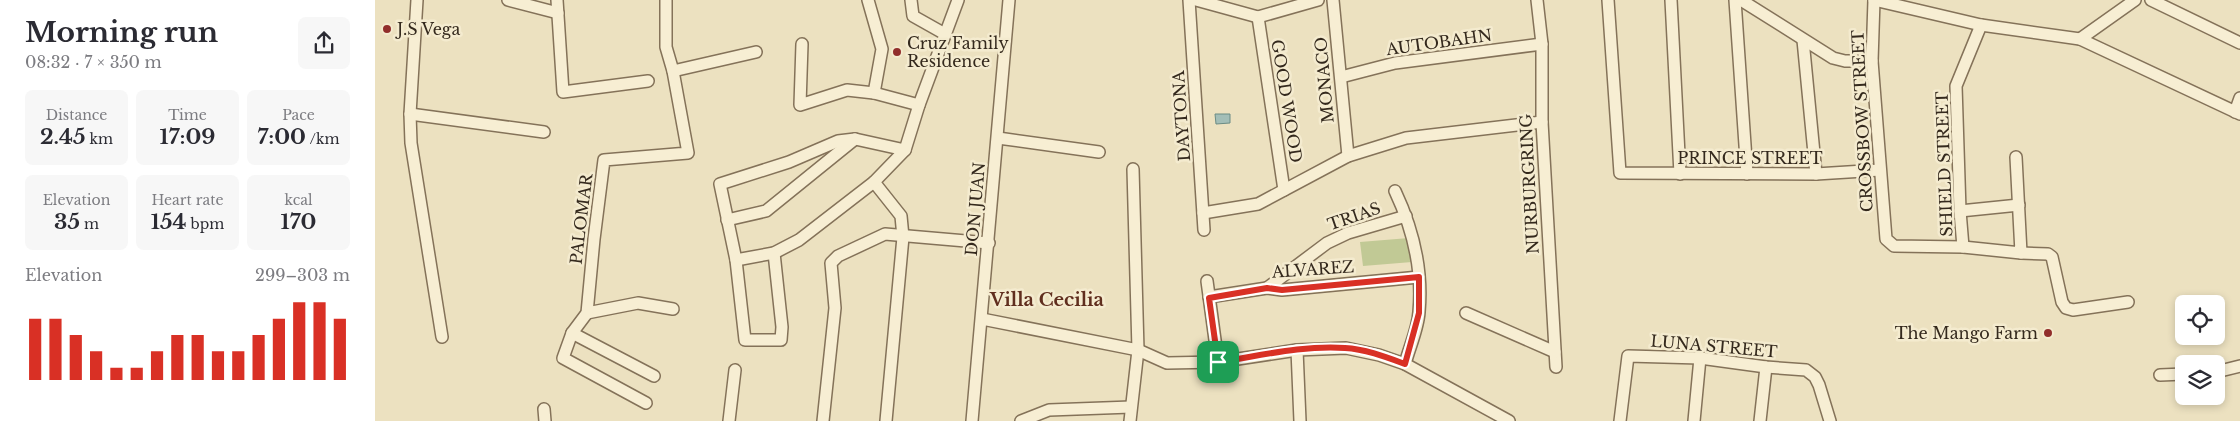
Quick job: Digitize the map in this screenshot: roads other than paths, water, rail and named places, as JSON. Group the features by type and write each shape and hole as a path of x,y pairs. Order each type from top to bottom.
{"street":[{"path":"417,0 410,114 411,143 443,337"},
{"path":"508,0 558,13"},
{"path":"557,0 563,92 648,81"},
{"name":"PALOMAR","path":"587,314 594,240 605,160 688,153 667,47 665,0"},
{"path":"868,0 882,49 874,93"},
{"path":"911,0 913,16 945,34"},
{"path":"736,260 774,253 799,240 874,182 905,150 919,105 958,0"},
{"name":"DON JUAN","path":"972,421 1009,0"},
{"name":"DAYTONA","path":"1189,0 1204,230"},
{"path":"1196,0 1226,4 1258,17 1318,0"},
{"name":"MONACO","path":"1333,0 1348,156"},
{"name":"NURBURGRING","path":"1537,0 1542,44 1541,122 1556,367"},
{"name":"PRINCE STREET","path":"1608,0 1620,173 1816,174 1880,170"},
{"path":"1671,0 1680,174"},
{"path":"1735,0 1747,174"},
{"path":"1741,0 1833,58 1845,61 1872,61"},
{"path":"1874,0 1981,25 2061,38 2080,39 2237,113 2240,98"},
{"name":"CROSSBOW STREET","path":"1874,0 1872,61 1886,239 1894,246 1963,247"},
{"path":"2080,39 2135,0"},
{"path":"2151,0 2240,43"},
{"name":"GOOD WOOD","path":"1258,17 1284,190"},
{"name":"SHIELD STREET","path":"1963,247 1956,86 1981,25"},
{"path":"1803,40 1816,174"},
{"path":"802,44 800,105 847,90 874,93 919,105"},
{"name":"AUTOBAHN","path":"1341,77 1395,63 1542,44"},
{"path":"673,72 756,52"},
{"path":"410,114 543,132"},
{"path":"1203,213 1259,204 1348,156 1406,138 1541,122"},
{"path":"998,138 1099,152"},
{"path":"774,253 782,327 781,340 745,340 736,260 720,184 789,162 838,141 855,139 905,150"},
{"path":"727,220 766,211 855,139"},
{"path":"2016,157 2021,253"},
{"path":"1130,421 1138,350 1133,169"},
{"path":"874,182 901,216 903,237 886,421"},
{"path":"1395,191 1416,246 1419,277 1419,313 1405,364"},
{"path":"1960,211 2019,205"},
{"name":"TRIAS","path":"1267,288 1327,243 1348,233 1406,216"},
{"path":"823,421 835,308 831,263 838,256 885,234 989,243"},
{"path":"1963,247 1996,252 2048,254 2052,257 2062,302 2066,308 2073,310 2128,302"},
{"name":"ALVAREZ","path":"1209,298 1267,288 1282,290 1419,277"},
{"path":"1207,281 1218,362"},
{"path":"646,402 563,358 572,333 587,314 638,303 673,309"},
{"path":"1466,313 1555,352"},
{"path":"982,319 1138,350 1167,364 1218,362 1297,350 1345,348 1379,355 1405,364 1509,421"},
{"path":"572,333 654,376"},
{"path":"1297,350 1300,421"},
{"name":"LUNA STREET","path":"1620,421 1628,356 1700,358 1766,367 1806,370 1810,372 1819,386 1830,421"},
{"path":"1693,421 1700,358"},
{"path":"2225,370 2240,366"},
{"path":"1760,421 1766,367"},
{"path":"729,421 735,370"},
{"path":"2160,375 2175,374"},
{"path":"1021,421 1049,410 1131,407"},
{"path":"543,409 545,421"}],"water":[{"path":"1215,114 1230,114 1230,123 1216,124"}],"place":[{"name":"J.S Vega","path":"387,29"},
{"name":"Cruz Family Residence","path":"897,52"},
{"name":"The Mango Farm","path":"2048,333"}],"district":[{"name":"Villa Cecilia","path":"1047,300"}]}
